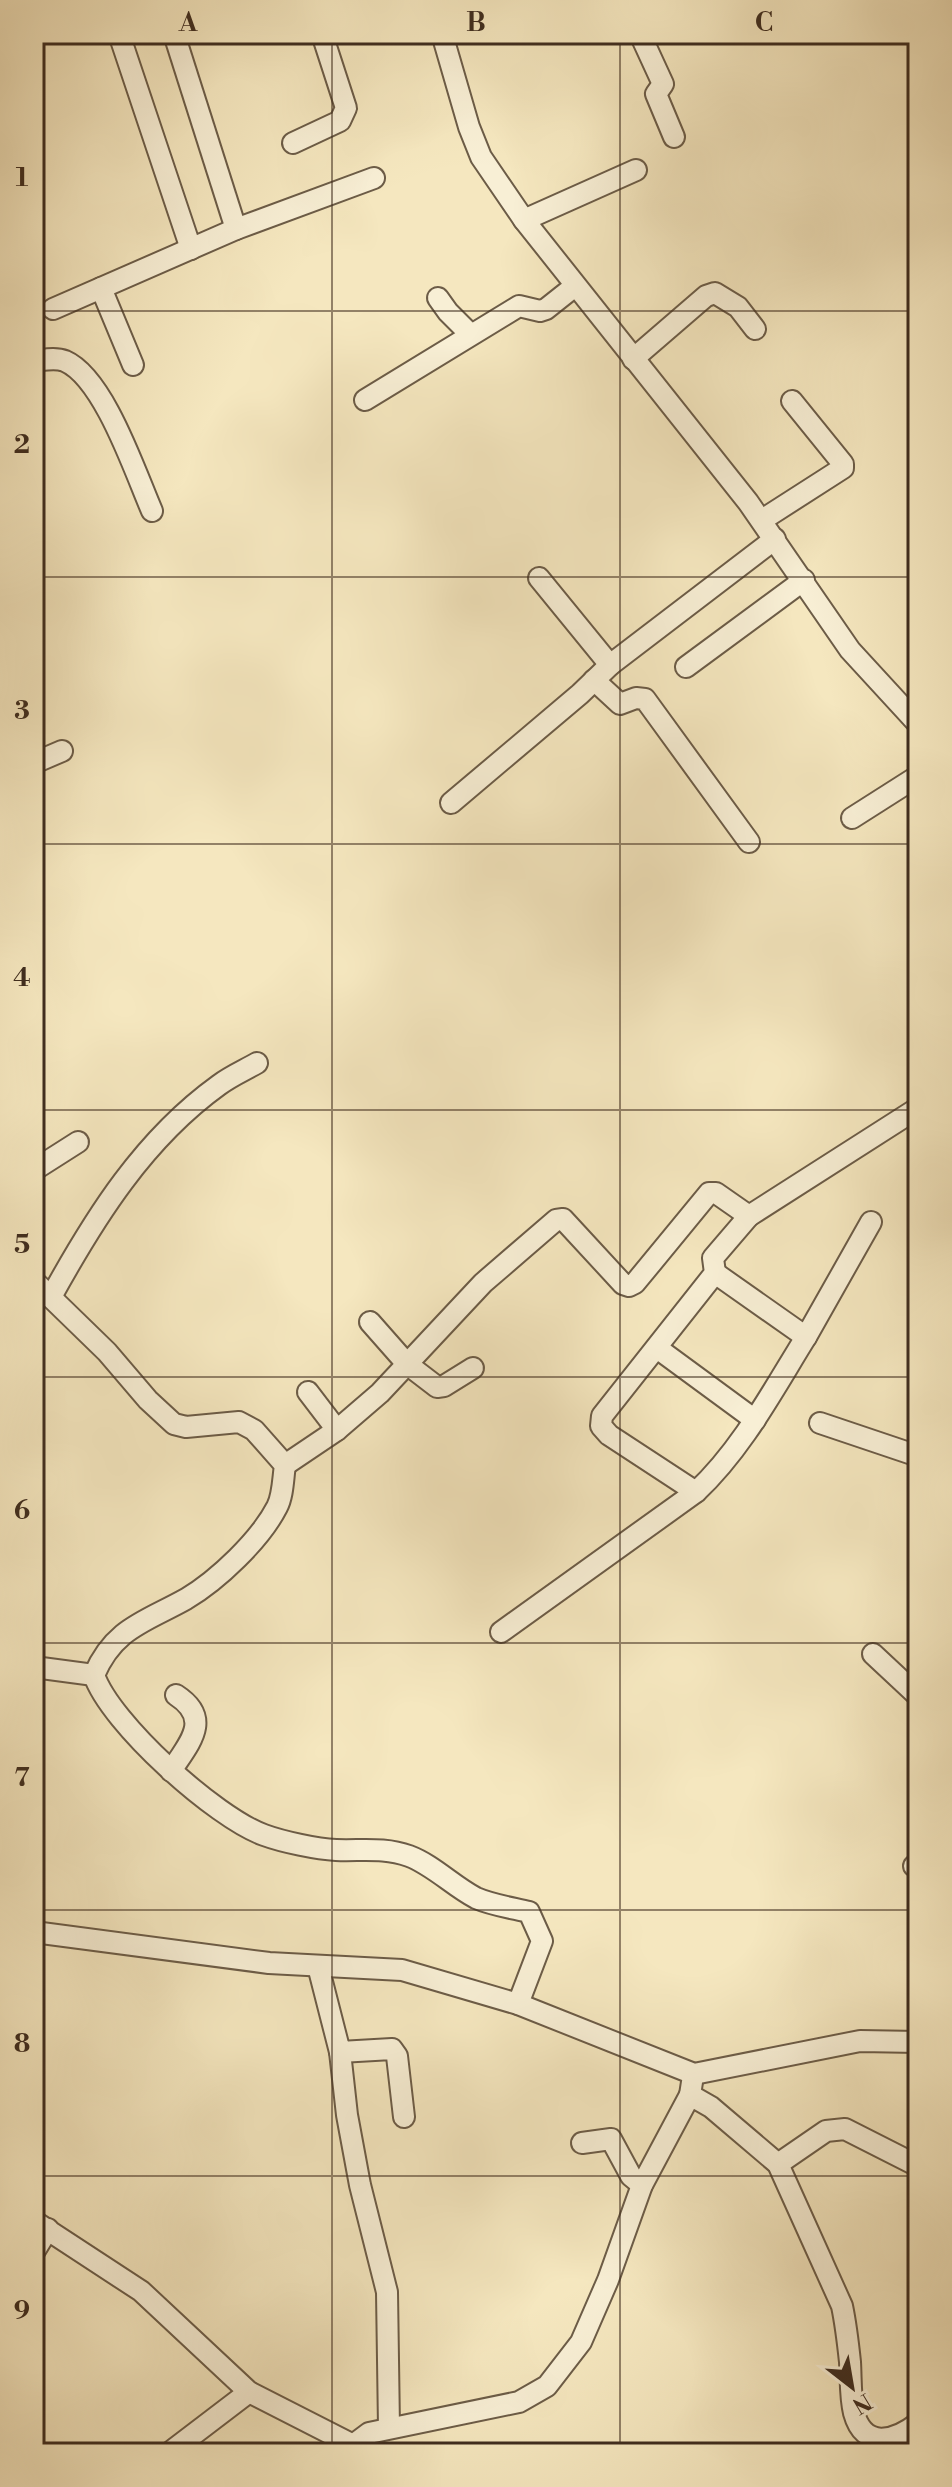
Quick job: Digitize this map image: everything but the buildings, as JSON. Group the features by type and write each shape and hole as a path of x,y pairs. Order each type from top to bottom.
{"street":[{"path":"119,34 191,249"},
{"path":"174,34 236,229"},
{"path":"293,143 340,121 344,116 346,108 322,34"},
{"path":"442,34 481,157 524,220 762,520 850,650 918,724"},
{"path":"640,34 663,84 656,94 674,137"},
{"path":"524,220 636,170"},
{"path":"53,309 236,229 374,178"},
{"path":"365,400 519,306 540,311 546,309 575,286"},
{"path":"101,288 133,365"},
{"path":"633,359 706,296 715,293 738,307 755,329"},
{"path":"438,298 470,334"},
{"path":"34,361 63,360 96,389 152,511"},
{"path":"762,520 843,468 843,464 792,401"},
{"path":"451,803 610,665 775,539"},
{"path":"539,578 610,665"},
{"path":"686,667 804,580"},
{"path":"594,680 620,704 636,698 645,699 749,842"},
{"path":"34,763 62,751"},
{"path":"852,818 918,776"},
{"path":"51,1297 84,1236 123,1179 174,1125 220,1084 257,1063"},
{"path":"696,1492 609,1435 601,1426 602,1416 715,1273 713,1258 749,1216 918,1108"},
{"path":"34,1170 78,1142"},
{"path":"518,2004 542,1941 529,1912 478,1899 410,1856 375,1848 334,1850 263,1835 210,1803 171,1771 99,1690 94,1675 102,1657 118,1636 191,1596 250,1547 278,1505 285,1465 337,1430 380,1393 483,1283 559,1218 623,1284 629,1286 635,1283 709,1193 716,1193 749,1216"},
{"path":"501,1632 696,1492 755,1420 871,1222"},
{"path":"715,1273 806,1337"},
{"path":"34,1281 107,1352 148,1400 174,1424 186,1427 239,1422 254,1430 285,1465"},
{"path":"370,1322 407,1364 437,1387 473,1368"},
{"path":"657,1348 755,1420"},
{"path":"308,1392 337,1430"},
{"path":"820,1423 918,1456"},
{"path":"873,1654 918,1696"},
{"path":"34,1667 94,1675"},
{"path":"171,1771 193,1736 197,1723 190,1704 176,1695"},
{"path":"34,1932 205,1956 402,1970 518,2004 694,2074 860,2041 918,2042"},
{"path":"318,1966 340,2052 347,2115 360,2185 387,2292 389,2428"},
{"path":"340,2052 392,2049 397,2056 404,2117"},
{"path":"34,2252 41,2225 141,2291 249,2392 352,2449 369,2433 519,2402 547,2386 581,2342 608,2280 642,2185 690,2095 694,2074"},
{"path":"690,2095 711,2107 778,2164 842,2306 847,2328 854,2414 865,2433 879,2440 900,2437 918,2423"},
{"path":"778,2164 834,2128 845,2129 918,2166"},
{"path":"582,2143 611,2139 631,2176 642,2185"},
{"path":"169,2453 249,2392"}]}
